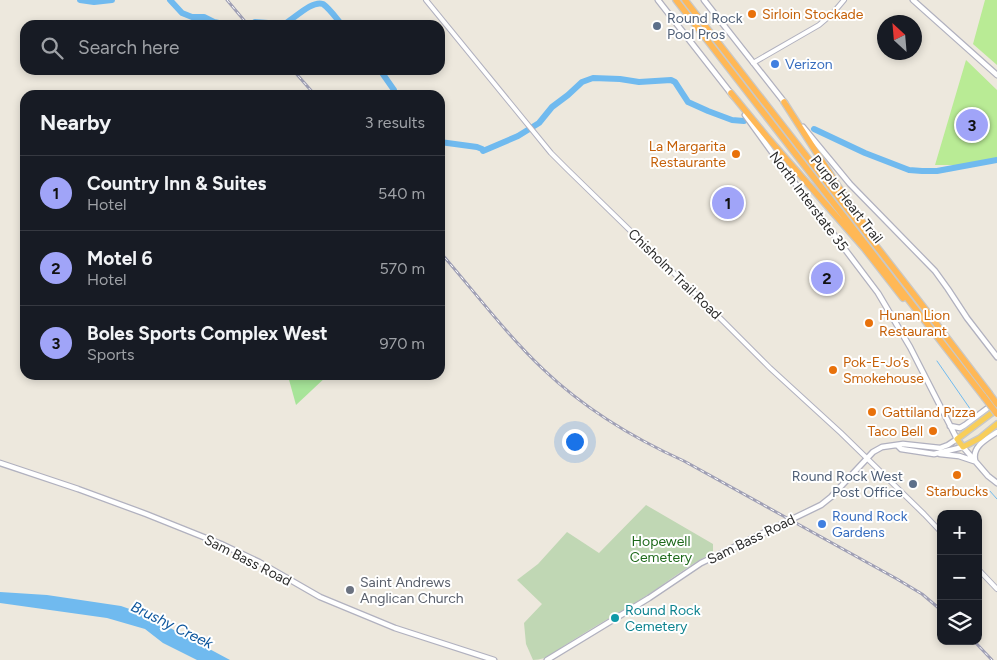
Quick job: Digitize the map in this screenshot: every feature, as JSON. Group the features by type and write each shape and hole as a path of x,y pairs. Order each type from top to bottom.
{"highway":[{"name":"Purple Heart Trail","path":"676,0 936,335 986,395 997,402"},
{"name":"Purple Heart Trail","path":"686,0 922,305 986,395 997,414"},
{"path":"731,93 936,335"},
{"path":"784,102 845,197 894,263 922,305"},
{"path":"957,439 997,409"},
{"path":"964,447 980,438 997,424"},
{"name":"North Interstate 35","path":"957,439 964,447"}],"main road":[{"name":"North Interstate 35","path":"658,0 731,93 779,162 878,293 910,347 957,439"},
{"path":"704,0 812,139 850,184 935,271 967,318 997,357"},
{"path":"913,0 997,75"},
{"path":"950,426 957,428 965,426 997,402"},
{"path":"975,462 976,449 997,432"},
{"name":"Sam Bass Road","path":"547,660 649,598 701,563 821,505 831,497 873,452 882,447 903,444 936,448 948,445 957,439"},
{"name":"Sam Bass Road","path":"898,446 901,449 934,454 964,447"},
{"name":"North Interstate 35","path":"964,447 975,462 997,483"},
{"path":"934,454 959,456 975,462"},
{"name":"Sam Bass Road","path":"0,462 135,510 221,544 259,562 320,597 395,628 494,660"}],"street":[{"name":"Chisholm Trail Road","path":"426,0 442,20"},
{"path":"753,64 819,25 844,0"},
{"name":"Chisholm Trail Road","path":"445,23 551,152 770,368 841,433 937,528"},
{"path":"982,573 997,589"}],"green space":[{"path":"985,0 997,0 997,65 973,44"},
{"path":"966,60 997,90 997,159 962,165 935,165"},
{"path":"289,380 323,380 296,405"},
{"name":"Hopewell Cemetery","path":"646,505 713,544 713,553 688,567 649,594 553,654 533,660 526,644 524,623 542,604 517,580 538,564 567,532 599,553"}],"water":[{"path":"0,592 47,595 121,606 144,614 230,660 197,660 163,643 145,629 107,618 0,603"}],"waterway":[{"path":"80,0 94,2 112,0"},
{"path":"170,0 182,13 210,20"},
{"path":"290,20 309,7 319,3 326,6 338,20"},
{"path":"384,75 394,90"},
{"path":"445,143 477,147 483,151 518,136 539,123 552,107 582,82 593,78 639,82 671,80 675,82 688,102 732,120 744,121"},
{"path":"814,129 865,153 909,170 937,171 997,160"},
{"path":"937,361 973,413"},
{"path":"989,490 997,499"}],"railway":[{"path":"227,0 244,20"},
{"path":"297,75 311,90"},
{"path":"445,258 530,356 560,384 593,410 646,443 684,461 897,579 922,594 937,607"},
{"path":"978,645 992,660"}],"place":[{"name":"Sirloin Stockade","path":"752,14"},
{"name":"Round Rock Pool Pros","path":"657,26"},
{"name":"Verizon","path":"775,64"},
{"name":"Boles Sports Complex West","path":"972,125"},
{"name":"La Margarita Restaurante","path":"736,154"},
{"name":"Country Inn & Suites","path":"728,203"},
{"name":"Motel 6","path":"827,278"},
{"name":"Hunan Lion Restaurant","path":"869,323"},
{"name":"Pok-E-Jo’s Smokehouse","path":"833,370"},
{"name":"Gattiland Pizza","path":"872,412"},
{"name":"Taco Bell","path":"933,431"},
{"name":"Starbucks","path":"957,475"},
{"name":"Round Rock West Post Office","path":"913,484"},
{"name":"Round Rock Gardens","path":"822,524"},
{"name":"Saint Andrews Anglican Church","path":"350,590"},
{"name":"Round Rock Cemetery","path":"615,618"}],"water label":[{"name":"Brushy Creek","path":"172,625"}]}
